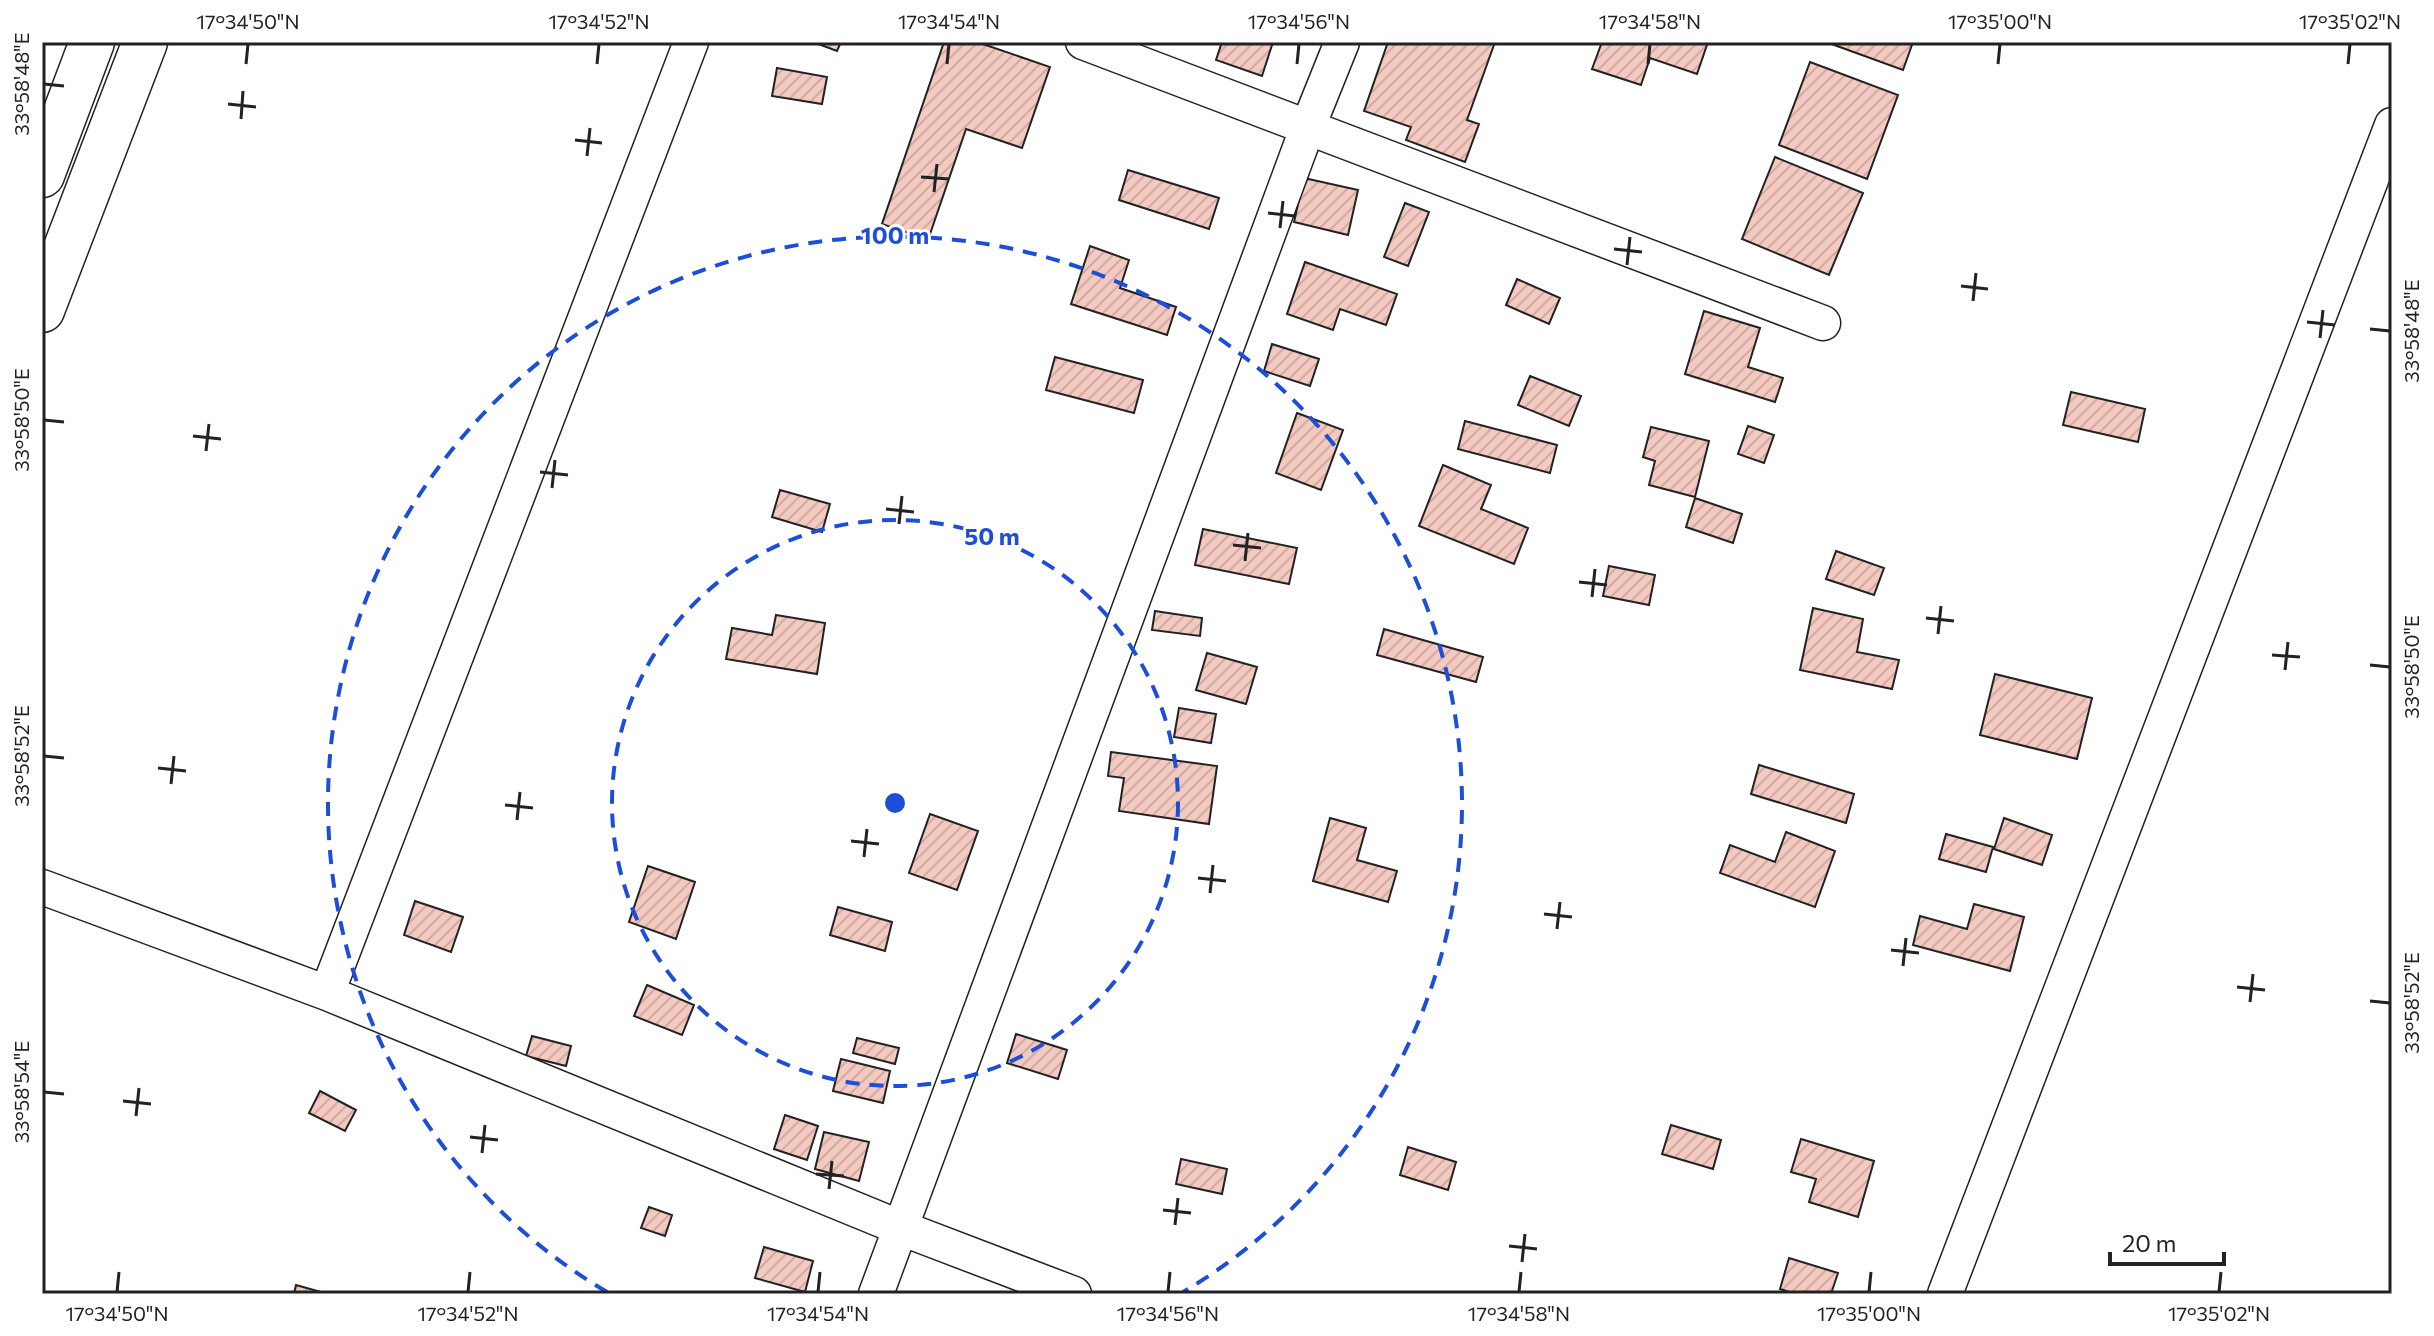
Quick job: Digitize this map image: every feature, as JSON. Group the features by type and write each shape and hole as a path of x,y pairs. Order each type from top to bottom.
{"main road":[{"path":"42,175 92,42"},
{"path":"42,310 145,42"}],"street":[{"path":"327,993 691,42"},
{"path":"1083,42 1823,323"},
{"path":"876,1294 1307,129 1342,42"},
{"path":"1945,1294 2392,125"},
{"path":"42,887 327,993 901,1228 1074,1294"}],"building":[{"path":"813,42 841,42 837,51"},
{"path":"944,42 977,42 1050,67 1022,148 966,129 928,240 882,224"},
{"path":"1222,42 1273,42 1262,76 1216,60"},
{"path":"1388,42 1495,42 1467,120 1479,124 1465,162 1406,140 1411,127 1364,111"},
{"path":"1602,42 1708,42 1697,74 1650,58 1641,85 1592,69"},
{"path":"1826,42 1913,42 1903,70"},
{"path":"1810,62 1898,95 1867,179 1779,145"},
{"path":"777,68 827,77 822,104 772,96"},
{"path":"1775,157 1863,193 1829,275 1742,239"},
{"path":"1128,170 1219,198 1209,229 1119,200"},
{"path":"1304,178 1358,190 1348,235 1294,222"},
{"path":"1405,203 1429,212 1408,266 1384,257"},
{"path":"1090,246 1129,260 1120,288 1176,307 1167,335 1071,304"},
{"path":"1305,262 1397,294 1386,325 1340,309 1333,330 1287,314"},
{"path":"1517,279 1560,298 1549,324 1506,305"},
{"path":"1704,311 1760,328 1748,367 1783,378 1775,402 1685,374"},
{"path":"1272,344 1319,359 1310,386 1264,371"},
{"path":"1055,357 1143,380 1134,413 1046,390"},
{"path":"1530,376 1581,396 1569,426 1518,405"},
{"path":"2071,392 2145,409 2138,442 2063,425"},
{"path":"1297,413 1343,430 1321,490 1276,473"},
{"path":"1465,421 1557,445 1550,473 1458,449"},
{"path":"1748,426 1774,435 1764,463 1738,454"},
{"path":"1651,427 1709,441 1695,497 1649,485 1655,461 1643,457"},
{"path":"1443,465 1491,485 1481,509 1528,528 1514,564 1419,526"},
{"path":"780,490 830,504 822,532 772,517"},
{"path":"1695,498 1742,514 1733,543 1686,527"},
{"path":"1203,529 1297,548 1289,584 1195,565"},
{"path":"1836,551 1884,568 1874,595 1826,579"},
{"path":"1609,566 1655,575 1649,605 1603,596"},
{"path":"1813,608 1863,619 1857,652 1899,660 1892,689 1800,670"},
{"path":"1155,611 1202,618 1200,636 1152,630"},
{"path":"776,615 825,623 817,674 726,659 732,628 772,635"},
{"path":"1384,629 1483,657 1476,682 1377,655"},
{"path":"1207,653 1257,667 1246,704 1196,690"},
{"path":"1995,674 2092,698 2077,759 1980,735"},
{"path":"1179,708 1216,714 1211,743 1174,737"},
{"path":"1111,752 1217,766 1209,824 1119,811 1124,778 1108,776"},
{"path":"1759,765 1854,794 1846,823 1751,794"},
{"path":"930,814 978,831 957,890 909,873"},
{"path":"1330,818 1366,828 1357,860 1397,871 1388,902 1313,881"},
{"path":"2004,818 2052,835 2042,865 1994,849"},
{"path":"1786,832 1835,851 1815,907 1720,873 1730,845 1775,862"},
{"path":"1946,834 1993,847 1986,872 1939,859"},
{"path":"648,866 695,882 676,939 629,922"},
{"path":"415,901 463,917 451,952 404,935"},
{"path":"1974,904 2024,917 2010,971 1913,945 1920,916 1967,929"},
{"path":"838,907 892,922 885,951 830,935"},
{"path":"647,985 694,1005 682,1035 634,1016"},
{"path":"1016,1034 1067,1050 1058,1079 1007,1063"},
{"path":"532,1036 571,1046 566,1066 526,1056"},
{"path":"857,1038 899,1048 895,1064 853,1053"},
{"path":"841,1059 890,1071 883,1103 833,1091"},
{"path":"320,1091 356,1110 345,1131 309,1113"},
{"path":"785,1115 818,1126 807,1160 774,1149"},
{"path":"1671,1125 1721,1140 1713,1169 1662,1154"},
{"path":"824,1132 869,1142 859,1181 815,1169"},
{"path":"1801,1139 1874,1161 1858,1217 1809,1202 1816,1179 1791,1172"},
{"path":"1408,1147 1456,1162 1448,1190 1400,1175"},
{"path":"1181,1159 1227,1169 1222,1194 1176,1184"},
{"path":"649,1207 672,1215 665,1236 641,1228"},
{"path":"764,1247 813,1261 805,1292 755,1278"},
{"path":"1789,1258 1838,1273 1831,1294 1796,1294 1780,1289"},
{"path":"296,1285 328,1294 294,1294"}]}
